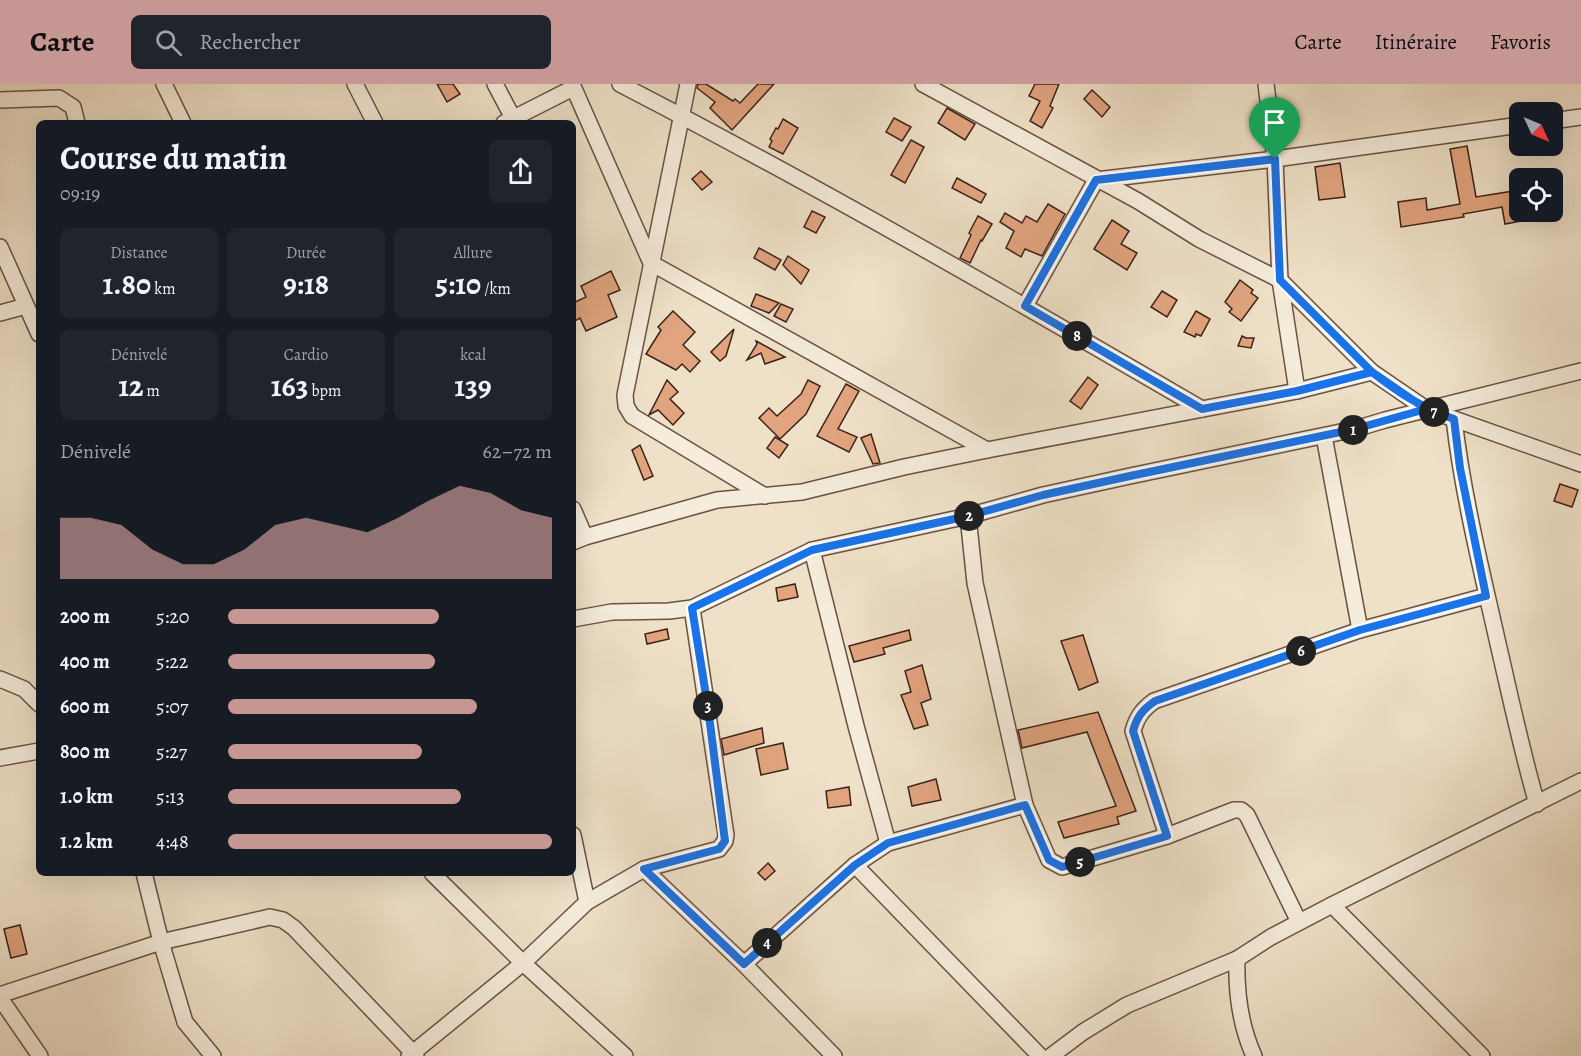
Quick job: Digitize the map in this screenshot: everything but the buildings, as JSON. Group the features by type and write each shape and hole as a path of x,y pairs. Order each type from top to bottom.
{"street":[{"path":"164,84 182,120"},
{"path":"355,84 373,120"},
{"path":"495,84 509,120"},
{"path":"620,84 1025,306 1202,409"},
{"path":"688,84 651,263 626,406 632,416 765,496"},
{"path":"924,84 1138,201 1199,239 1280,280 1372,372 1426,409 1581,465"},
{"path":"1266,84 1275,159 1280,280 1297,391"},
{"path":"511,120 572,86 651,263 987,450"},
{"path":"0,100 59,98 73,107 76,120"},
{"path":"1563,119 1581,117"},
{"path":"1096,180 1275,159 1509,127"},
{"path":"1025,306 1096,180"},
{"path":"0,247 36,328"},
{"path":"0,313 26,306"},
{"path":"576,618 612,612 669,611 692,608 812,550 968,516 1043,495 1119,478 1324,436 1581,371"},
{"path":"576,524 579,539 717,500 802,492 904,467 1297,391 1372,372"},
{"path":"1454,419 1460,468 1486,596 1521,744 1538,804"},
{"path":"1324,436 1360,630"},
{"path":"968,516 975,583 1025,805 1049,860 1062,867 1167,836 1234,810 1241,810 1247,815 1299,922"},
{"path":"812,550 888,843"},
{"path":"1167,836 1133,731 1137,718 1145,708 1155,701 1360,630 1486,596"},
{"path":"40,1056 0,997 161,942 270,917 283,920 294,928 412,1055 523,963 587,902 644,869 719,849 725,841 708,708 692,608"},
{"path":"0,679 24,689 36,701"},
{"path":"0,758 36,752"},
{"path":"1051,1056 1083,1032 1126,1005 1237,959 1299,922 1581,781"},
{"path":"744,964 855,865 888,843 1025,805"},
{"path":"576,849 587,902"},
{"path":"855,865 1040,1056"},
{"path":"644,869 744,964 834,1056"},
{"path":"145,876 161,942 185,1022 213,1056"},
{"path":"438,876 523,963 625,1056"},
{"path":"1332,905 1482,1056"},
{"path":"1237,959 1238,1001 1245,1036 1254,1056"}],"route":[{"path":"1275,159 1096,180 1025,306 1202,409 1297,391 1372,372 1385,382 1426,409 1454,419 1460,468 1486,596 1360,630 1155,701 1145,708 1137,718 1133,731 1167,836 1062,867 1049,860 1025,805 888,843 855,865 744,964 644,869 719,849 725,841 726,835 692,608 812,550 904,528 968,516 1043,495 1355,429 1426,409 1372,372 1280,280 1275,159"}]}
